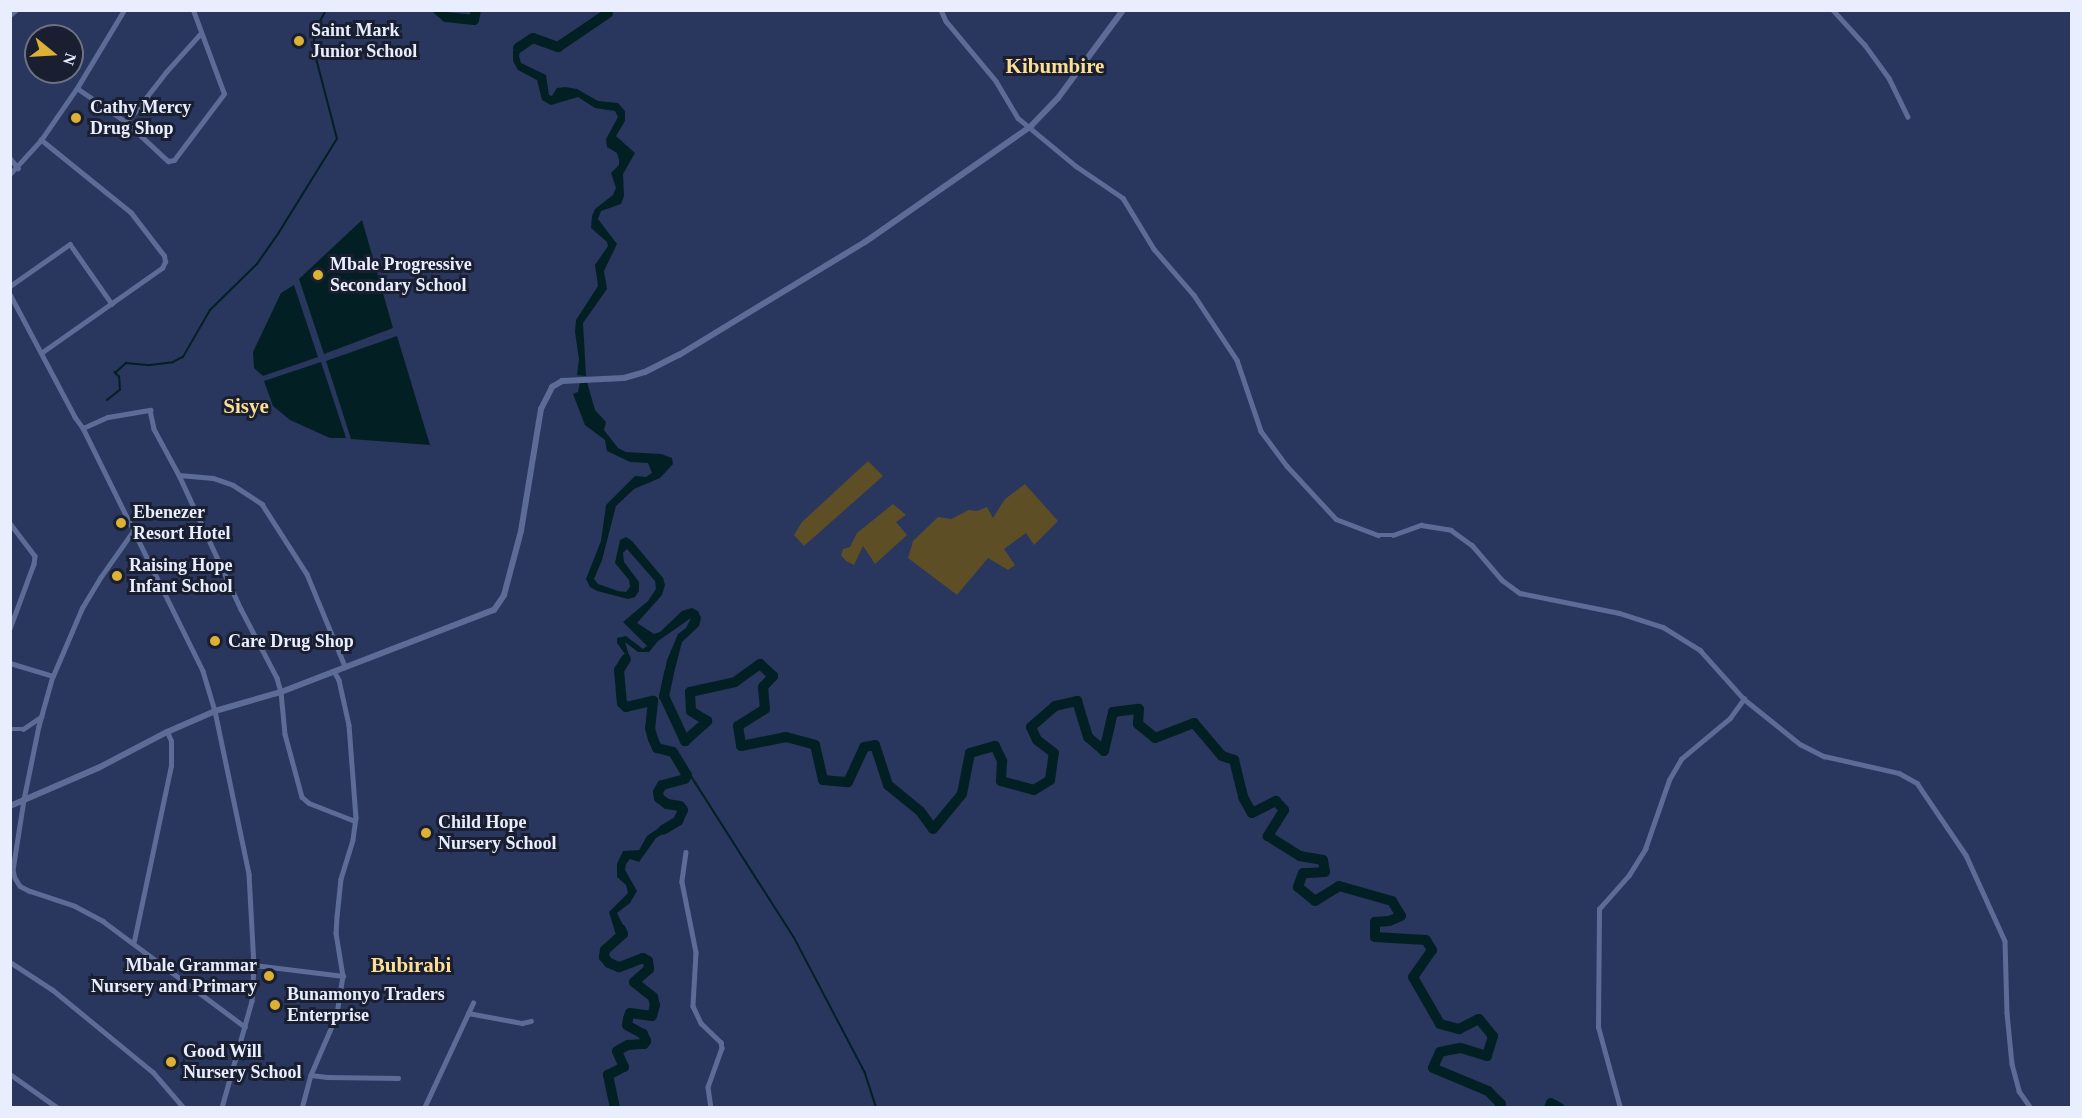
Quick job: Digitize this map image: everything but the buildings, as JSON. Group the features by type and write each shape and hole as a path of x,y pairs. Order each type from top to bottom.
{"street":[{"path":"10,15 15,10"},
{"path":"77,88 124,121 168,161 174,160 224,94 193,10"},
{"path":"941,10 946,21 996,81 1018,118 1031,126 1076,166 1113,189 1123,198 1154,249 1194,295 1237,360 1261,432 1328,512 1352,526 1378,535 1393,535 1421,525 1451,530 1472,545 1502,580 1520,593 1619,613 1678,635 1700,650 1744,699 1800,744 1836,760 1899,773 1911,778 1921,788 1966,855 2008,949 2007,1013 2012,1064 2019,1091 2031,1107"},
{"path":"10,806 98,768 167,732 215,711 281,692 494,610 504,595 520,531 541,409 552,387 562,381 578,378 638,375 679,355 865,242 1031,126 1058,98 1123,10"},
{"path":"1833,10 1865,45 1889,78 1908,117"},
{"path":"10,174 18,168 41,140 77,88 123,11"},
{"path":"124,121 131,117 159,80 201,33"},
{"path":"41,140 131,213 164,256 165,262 162,268 41,353"},
{"path":"10,158 18,168"},
{"path":"10,286 70,244 112,304"},
{"path":"10,294 83,428 203,671 215,711 249,874 254,965 252,1001 222,1107"},
{"path":"83,428 108,417 150,410 154,429 179,475 241,609 277,678 281,692 285,734 302,797 309,803 355,821"},
{"path":"179,475 223,481 246,491 262,504 307,574 345,666"},
{"path":"10,524 35,556 10,629"},
{"path":"133,531 82,608 53,676 41,717 24,801 14,870 20,886 91,913 134,941 245,1027"},
{"path":"10,663 53,676"},
{"path":"302,1107 311,1074 337,1015 343,976 336,933 337,916 341,879 350,850 355,821 349,725 339,680 334,671"},
{"path":"1620,1107 1598,1027 1599,909 1629,875 1645,849 1669,780 1681,759 1730,718 1744,699"},
{"path":"10,729 23,729 41,717"},
{"path":"134,941 171,766 171,741 167,732"},
{"path":"686,852 682,882 696,952 693,1006 700,1023 721,1042 722,1048 708,1087 711,1107"},
{"path":"10,962 53,990 153,1072 184,1107"},
{"path":"254,965 343,976"},
{"path":"424,1107 473,1003"},
{"path":"468,1013 522,1023 531,1021"},
{"path":"10,1074 58,1107"},
{"path":"311,1074 327,1077 398,1078"}],"shaded area":[{"path":"529,38 530,42 521,48 519,56 521,63 546,75 549,95 552,96 557,88 565,87 577,89 598,101 618,103 625,111 625,121 616,136 635,153 623,174 624,196 621,204 601,211 598,219 617,244 604,271 607,289 583,323 586,376 577,375 579,359 575,332 576,320 598,286 595,265 608,246 607,242 591,228 595,209 613,195 616,188 611,173 619,165 619,160 617,153 607,147 606,139 618,117 615,111 595,108 578,97 551,105 542,100 537,80 518,70 513,61 513,51"},
{"path":"362,220 393,328 324,354 299,279"},
{"path":"294,285 318,357 263,376 254,368 253,352 281,293"},
{"path":"397,336 430,445 351,439 326,361"},
{"path":"321,362 346,438 330,438 290,420 273,406 264,381"},
{"path":"580,382 587,382 595,410 606,422 604,430 618,448 626,452 661,454 672,458 673,464 660,478 634,489 616,506 602,560 594,579 598,584 618,591 626,592 630,587 629,580 615,563 620,540 626,537 663,578 665,585 662,595 637,623 654,634 660,632 682,611 692,608 698,611 701,618 699,626 682,642 670,688 662,685 667,660 678,634 686,628 691,618 658,641 649,652 638,652 625,642 629,655 619,670 620,660 625,654 617,643 617,638 626,636 643,649 647,646 623,622 648,601 656,589 655,581 627,549 623,553 624,562 639,582 639,591 635,597 628,599 597,591 590,587 586,579 601,541 606,505 635,476 646,477 652,473 648,463 630,462 607,451 605,440 585,425 573,394 578,392"},
{"path":"868,461 883,476 804,546 794,535 802,522"},
{"path":"1025,484 1058,521 1034,545 1026,533 1004,549 1015,565 1008,570 988,558 957,595 908,558 913,541 938,517 951,519 969,510 977,511 987,507 993,518 1005,499"},
{"path":"893,504 906,515 896,522 907,535 875,564 863,546 854,565 846,561 841,555 843,549 850,547 857,533"},
{"path":"666,823 674,824 675,827 656,838 639,862 630,859 626,864 625,870 637,891 630,903 617,913 624,927 624,940 612,939 616,935 609,912 628,893 626,885 617,877 617,864 623,851 639,850 647,836"}],"waterway":[{"path":"107,400 120,390 119,377 115,373 126,363 150,365 173,362 183,357 210,310 257,264 337,139 314,51 314,32 326,10"},
{"path":"438,10 446,17 474,20 476,10"},
{"path":"518,48 533,38 558,47 608,13 608,10"},
{"path":"626,659 619,670 622,703 626,707 653,701 650,728 657,748 673,752 687,775 685,779 662,785 658,792 659,798 667,804 680,806 683,810 678,821 663,830"},
{"path":"669,673 664,696 685,741 707,721 691,711 690,692 735,682 760,664 773,676 763,687 765,709 738,726 741,746 786,737 815,745 823,780 848,782 864,747 875,745 888,785 920,811 933,829 962,794 970,753 995,746 1002,761 1001,781 1034,790 1050,780 1054,753 1037,740 1031,727 1055,706 1077,701 1088,737 1104,751 1113,712 1139,709 1138,724 1155,738 1194,723 1222,756 1234,760 1243,797 1252,813 1276,801 1284,810 1268,836 1300,856 1323,860 1325,872 1303,873 1298,887 1315,901 1339,886 1392,901 1401,916 1389,921 1375,922 1375,937 1426,940 1432,950 1413,977 1440,1024 1459,1029 1479,1019 1493,1036 1487,1056 1460,1048 1440,1052 1433,1068 1488,1091 1501,1104 1499,1108"},
{"path":"687,775 690,774 794,937 865,1072 877,1108"},
{"path":"615,1108 608,1075 624,1067 617,1051 628,1045 644,1044 646,1041 643,1034 627,1025 630,1013 652,1016 655,1005 653,997 634,982 649,969 648,961 643,958 619,967 609,963 604,957 605,950 623,934 621,929"},
{"path":"1549,1108 1551,1103 1560,1108"}],"place":[{"name":"Saint Mark Junior School","path":"299,41"},
{"name":"Cathy Mercy Drug Shop","path":"76,118"},
{"name":"Mbale Progressive Secondary School","path":"318,275"},
{"name":"Ebenezer Resort Hotel","path":"121,523"},
{"name":"Raising Hope Infant School","path":"117,576"},
{"name":"Care Drug Shop","path":"215,641"},
{"name":"Child Hope Nursery School","path":"426,833"},
{"name":"Mbale Grammar Nursery and Primary","path":"269,976"},
{"name":"Bunamonyo Traders Enterprise","path":"275,1005"},
{"name":"Good Will Nursery School","path":"171,1062"}],"district":[{"name":"Kibumbire","path":"1055,66"},
{"name":"Sisye","path":"246,406"},
{"name":"Bubirabi","path":"411,965"}]}
